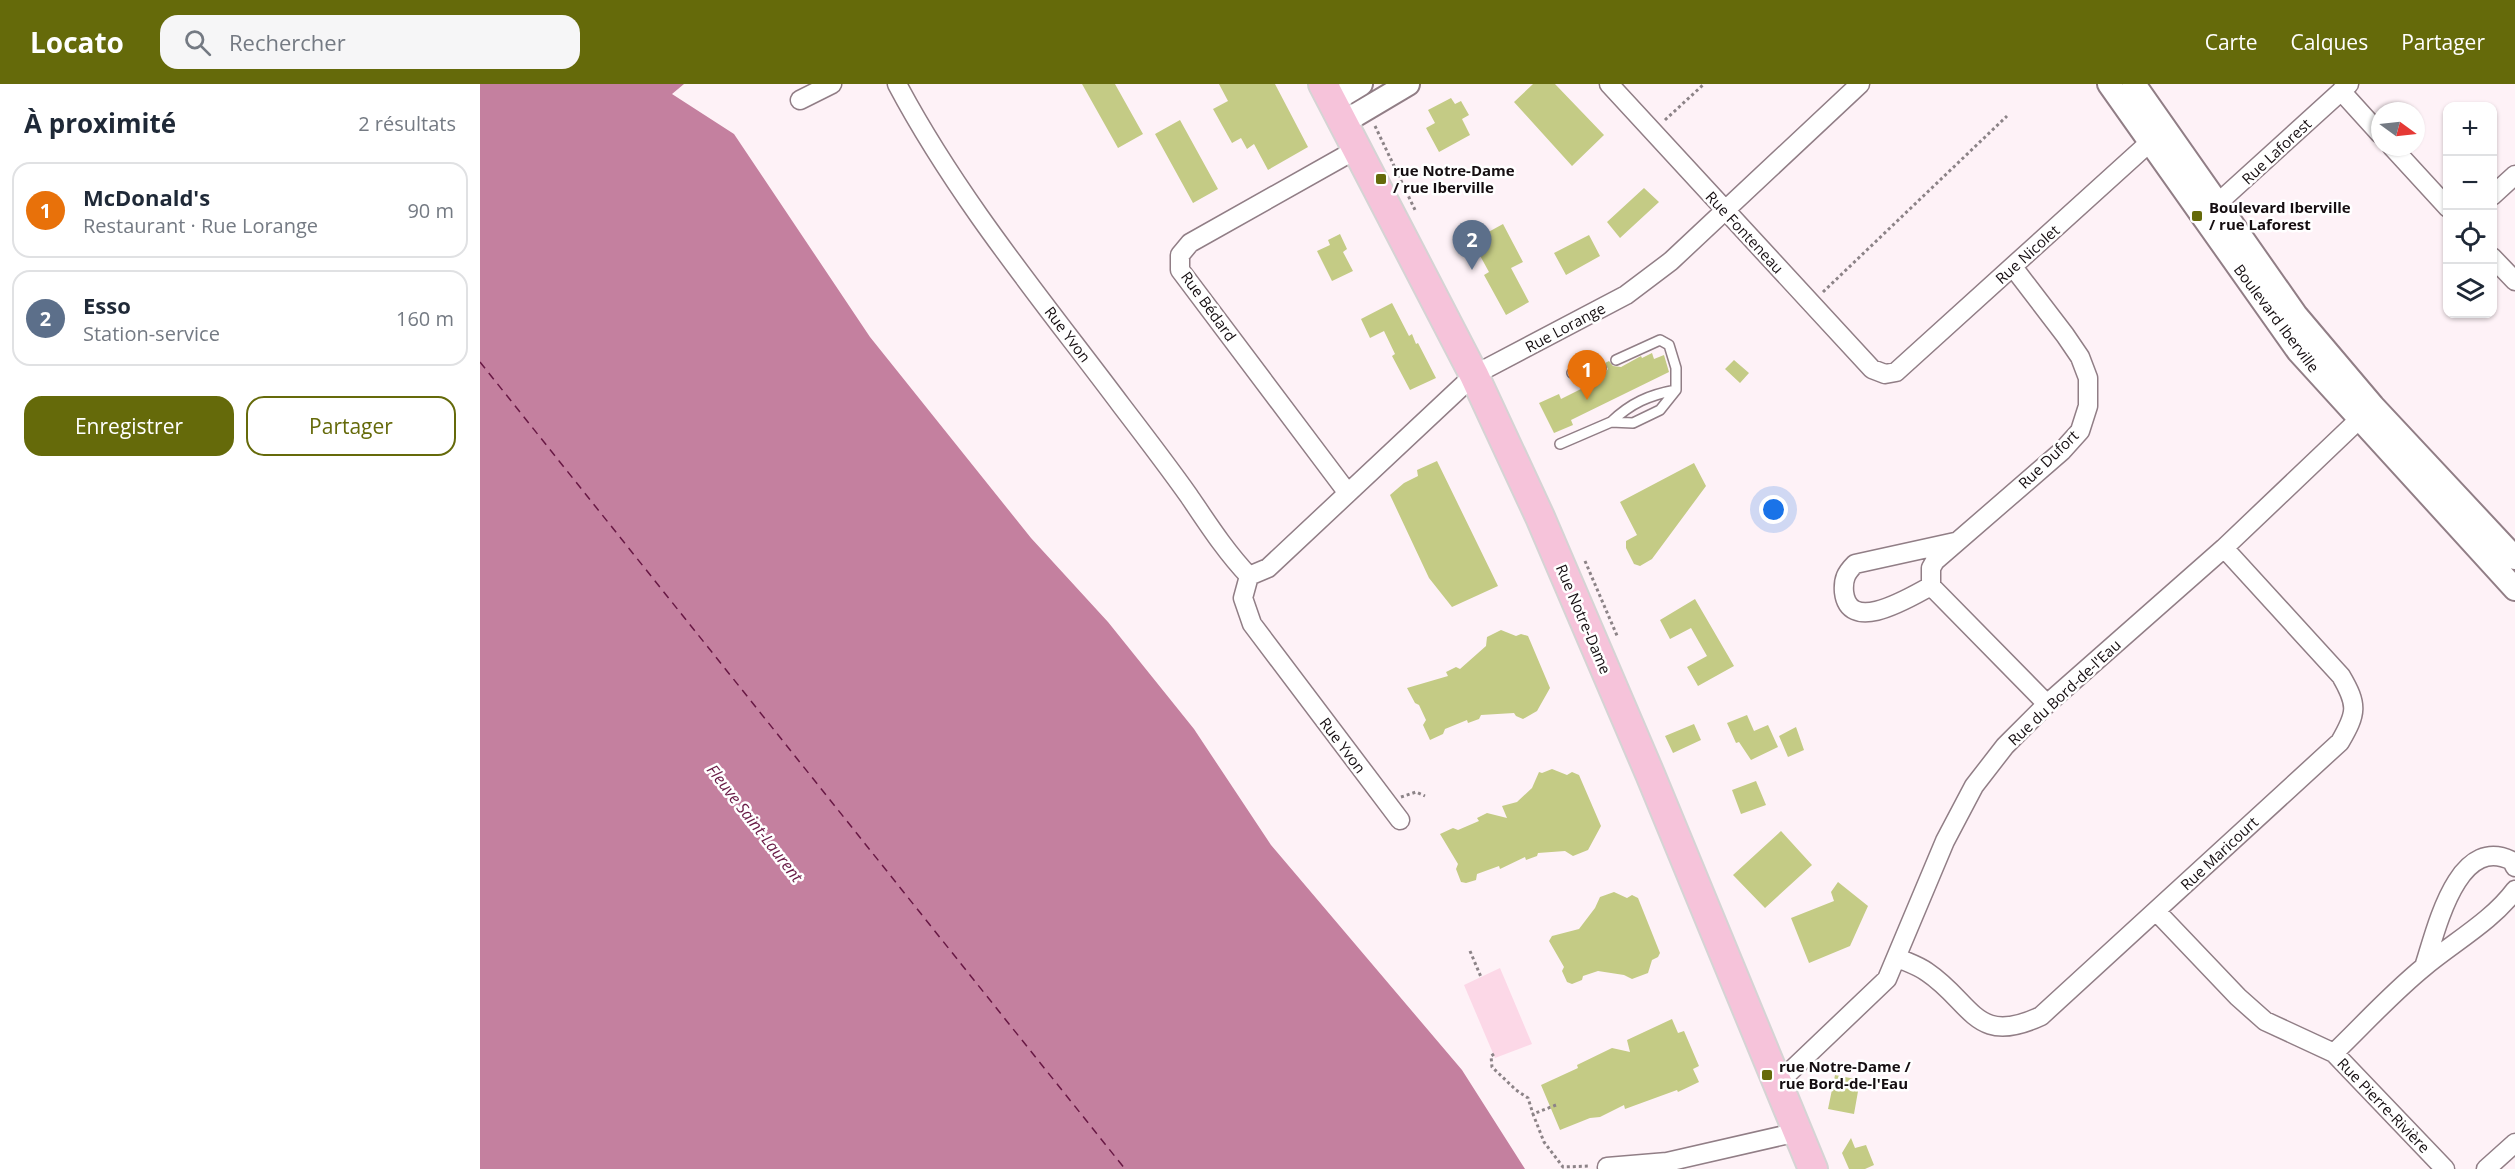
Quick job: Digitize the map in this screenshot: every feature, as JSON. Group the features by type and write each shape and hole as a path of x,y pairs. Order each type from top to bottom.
{"main road":[{"name":"Rue Notre-Dame","path":"1333,102 1474,375 1570,583 1813,1169"}],"street":[{"path":"800,100 832,84"},
{"name":"Rue Yvon","path":"897,84 919,125 1044,304 1167,465 1234,560 1249,576 1243,598 1252,624 1400,820"},
{"path":"1333,102 1362,84"},
{"path":"1333,102 1408,84"},
{"name":"Rue Fonteneau","path":"1609,84 1872,369 1885,374"},
{"name":"Rue Lorange","path":"1249,576 1268,568 1347,492 1369,476 1474,375 1626,295 1671,261 1860,84"},
{"name":"Boulevard Iberville","path":"2109,84 2157,135 2210,211 2298,351 2366,413 2515,558"},
{"name":"Boulevard Iberville","path":"2134,84 2157,135"},
{"path":"2345,88 2371,122"},
{"name":"Rue Laforest","path":"2210,211 2345,88"},
{"name":"Rue Nicolet","path":"1885,374 1896,372 2157,135"},
{"name":"Rue Bédard","path":"1347,492 1180,270 1180,255 1190,243 1357,149"},
{"path":"2400,156 2443,203"},
{"path":"2497,192 2515,175"},
{"path":"2497,261 2515,281"},
{"name":"Rue Dufort","path":"1956,542 1855,564 1847,572 1843,582 1845,599 1862,614 1887,609 1931,586 1931,568 1935,561 2062,451 2080,431 2088,406 2088,378 2080,357 2013,267"},
{"name":"Boulevard Iberville","path":"2366,413 2515,589"},
{"name":"Rue du Bord-de-l'Eau","path":"1778,1083 1887,979 1898,958 1924,890 1974,786 2005,746 2047,704 2224,548 2366,413"},
{"name":"Rue Maricourt","path":"1898,958 1928,972 1979,1021 1998,1027 2021,1026 2041,1016 2340,742 2352,722 2354,698 2341,676 2224,548"},
{"path":"1931,586 2047,704"},
{"path":"2424,967 2443,908 2465,870 2478,859 2493,854 2512,861 2515,867"},
{"path":"2334,1053 2424,967 2445,953 2507,901 2515,890"},
{"name":"Rue Pierre-Rivière","path":"2156,911 2238,997 2265,1021 2334,1053 2445,1169"},
{"path":"1607,1167 1668,1165 1798,1132"},
{"path":"2486,1169 2515,1143"}],"lane":[{"path":"1611,422 1633,423 1660,410 1676,390 1676,368 1669,345 1660,340 1616,360"},
{"path":"1572,373 1587,376 1601,368"},
{"path":"1560,444 1611,422 1626,407 1651,395 1676,390"}],"path":[{"path":"1653,132 1704,84"},
{"path":"1811,303 2007,116"},
{"path":"1389,805 1416,792 1425,796"},
{"path":"1470,951 1481,977"},
{"path":"1494,1054 1491,1056 1492,1067 1528,1098 1544,1142 1563,1167 1607,1167"},
{"path":"1533,1114 1556,1105"}],"shaded area":[{"path":"1500,968 1532,1044 1495,1058 1464,985"}],"water":[{"name":"Fleuve Saint-Laurent","path":"480,84 684,84 672,94 734,134 870,337 1031,538 1108,622 1194,729 1271,845 1462,1070 1525,1169 480,1169"}],"building":[{"path":"1082,84 1115,84 1143,134 1118,148"},
{"path":"1219,84 1275,84 1308,147 1268,170 1254,144 1247,149 1241,138 1232,143 1213,109 1228,101"},
{"path":"1533,84 1555,84 1604,135 1572,166 1514,102"},
{"path":"1451,98 1455,104 1461,101 1469,115 1462,119 1470,135 1439,152 1426,128 1435,123 1428,110"},
{"path":"1180,120 1218,189 1193,203 1155,134"},
{"path":"1644,188 1659,202 1620,238 1607,222"},
{"path":"1503,224 1523,262 1511,268 1529,302 1506,315 1484,275 1489,272 1472,241"},
{"path":"1340,234 1347,249 1343,252 1353,271 1332,281 1317,251 1330,245 1328,240"},
{"path":"1589,235 1600,256 1566,275 1554,253"},
{"path":"1392,303 1409,336 1412,334 1416,344 1418,343 1436,378 1410,390 1392,356 1395,354 1384,331 1370,338 1361,319"},
{"path":"1652,353 1654,359 1664,355 1669,372 1571,420 1573,425 1554,433 1539,403 1559,394 1561,399 1605,377 1604,374 1608,369 1605,363 1609,361 1613,366 1621,367"},
{"path":"1734,360 1749,373 1740,383 1725,369"},
{"path":"1437,461 1498,586 1452,607 1429,578 1390,495 1404,483 1418,476 1417,470"},
{"path":"1694,463 1706,486 1652,559 1640,566 1634,564 1626,548 1626,541 1637,535 1620,502"},
{"path":"1695,599 1734,666 1698,686 1687,667 1707,656 1691,628 1670,639 1660,620"},
{"path":"1501,630 1516,636 1521,634 1528,636 1550,688 1537,711 1523,719 1514,713 1481,715 1479,719 1468,723 1467,720 1445,729 1443,734 1430,740 1423,725 1426,720 1407,688 1448,676 1446,672 1456,667 1460,669 1486,646 1487,637"},
{"path":"1747,715 1754,731 1768,725 1778,747 1751,760 1739,742 1736,743 1727,723"},
{"path":"1694,724 1701,740 1673,753 1665,736"},
{"path":"1796,727 1804,750 1788,757 1779,736"},
{"path":"1552,769 1567,775 1572,772 1579,775 1601,826 1588,850 1573,856 1565,851 1538,853 1537,856 1526,860 1525,857 1500,869 1499,866 1477,874 1476,880 1461,882 1456,869 1458,864 1440,834 1453,828 1458,830 1479,821 1477,818 1487,813 1507,818 1502,806 1517,802 1532,788 1539,772"},
{"path":"1756,781 1766,805 1741,814 1732,790"},
{"path":"1781,831 1812,865 1765,908 1733,875"},
{"path":"1838,882 1868,906 1850,946 1809,963 1791,918 1834,901 1831,892"},
{"path":"1614,892 1627,898 1632,895 1638,898 1660,953 1658,957 1652,960 1648,973 1632,979 1624,975 1598,971 1583,976 1582,980 1572,984 1567,982 1562,971 1564,967 1549,941 1552,936 1579,929 1595,908 1600,897"},
{"path":"1672,1019 1678,1033 1684,1031 1699,1066 1693,1069 1699,1082 1678,1092 1677,1090 1625,1109 1624,1105 1600,1117 1590,1118 1560,1130 1541,1085 1578,1068 1577,1065 1612,1048 1630,1052 1627,1040"},
{"path":"1835,1075 1860,1080 1854,1114 1828,1109"},
{"path":"1851,1138 1855,1148 1866,1145 1874,1165 1865,1169 1849,1169 1842,1153"}],"ferry route":[{"path":"480,362 1125,1169"}],"place":[{"name":"rue Notre-Dame / rue Iberville","path":"1381,179"},
{"name":"Boulevard Iberville / rue Laforest","path":"2197,216"},
{"name":"Esso","path":"1472,270"},
{"name":"McDonald's","path":"1587,400"},
{"name":"rue Notre-Dame / rue Bord-de-l'Eau","path":"1767,1075"}]}
